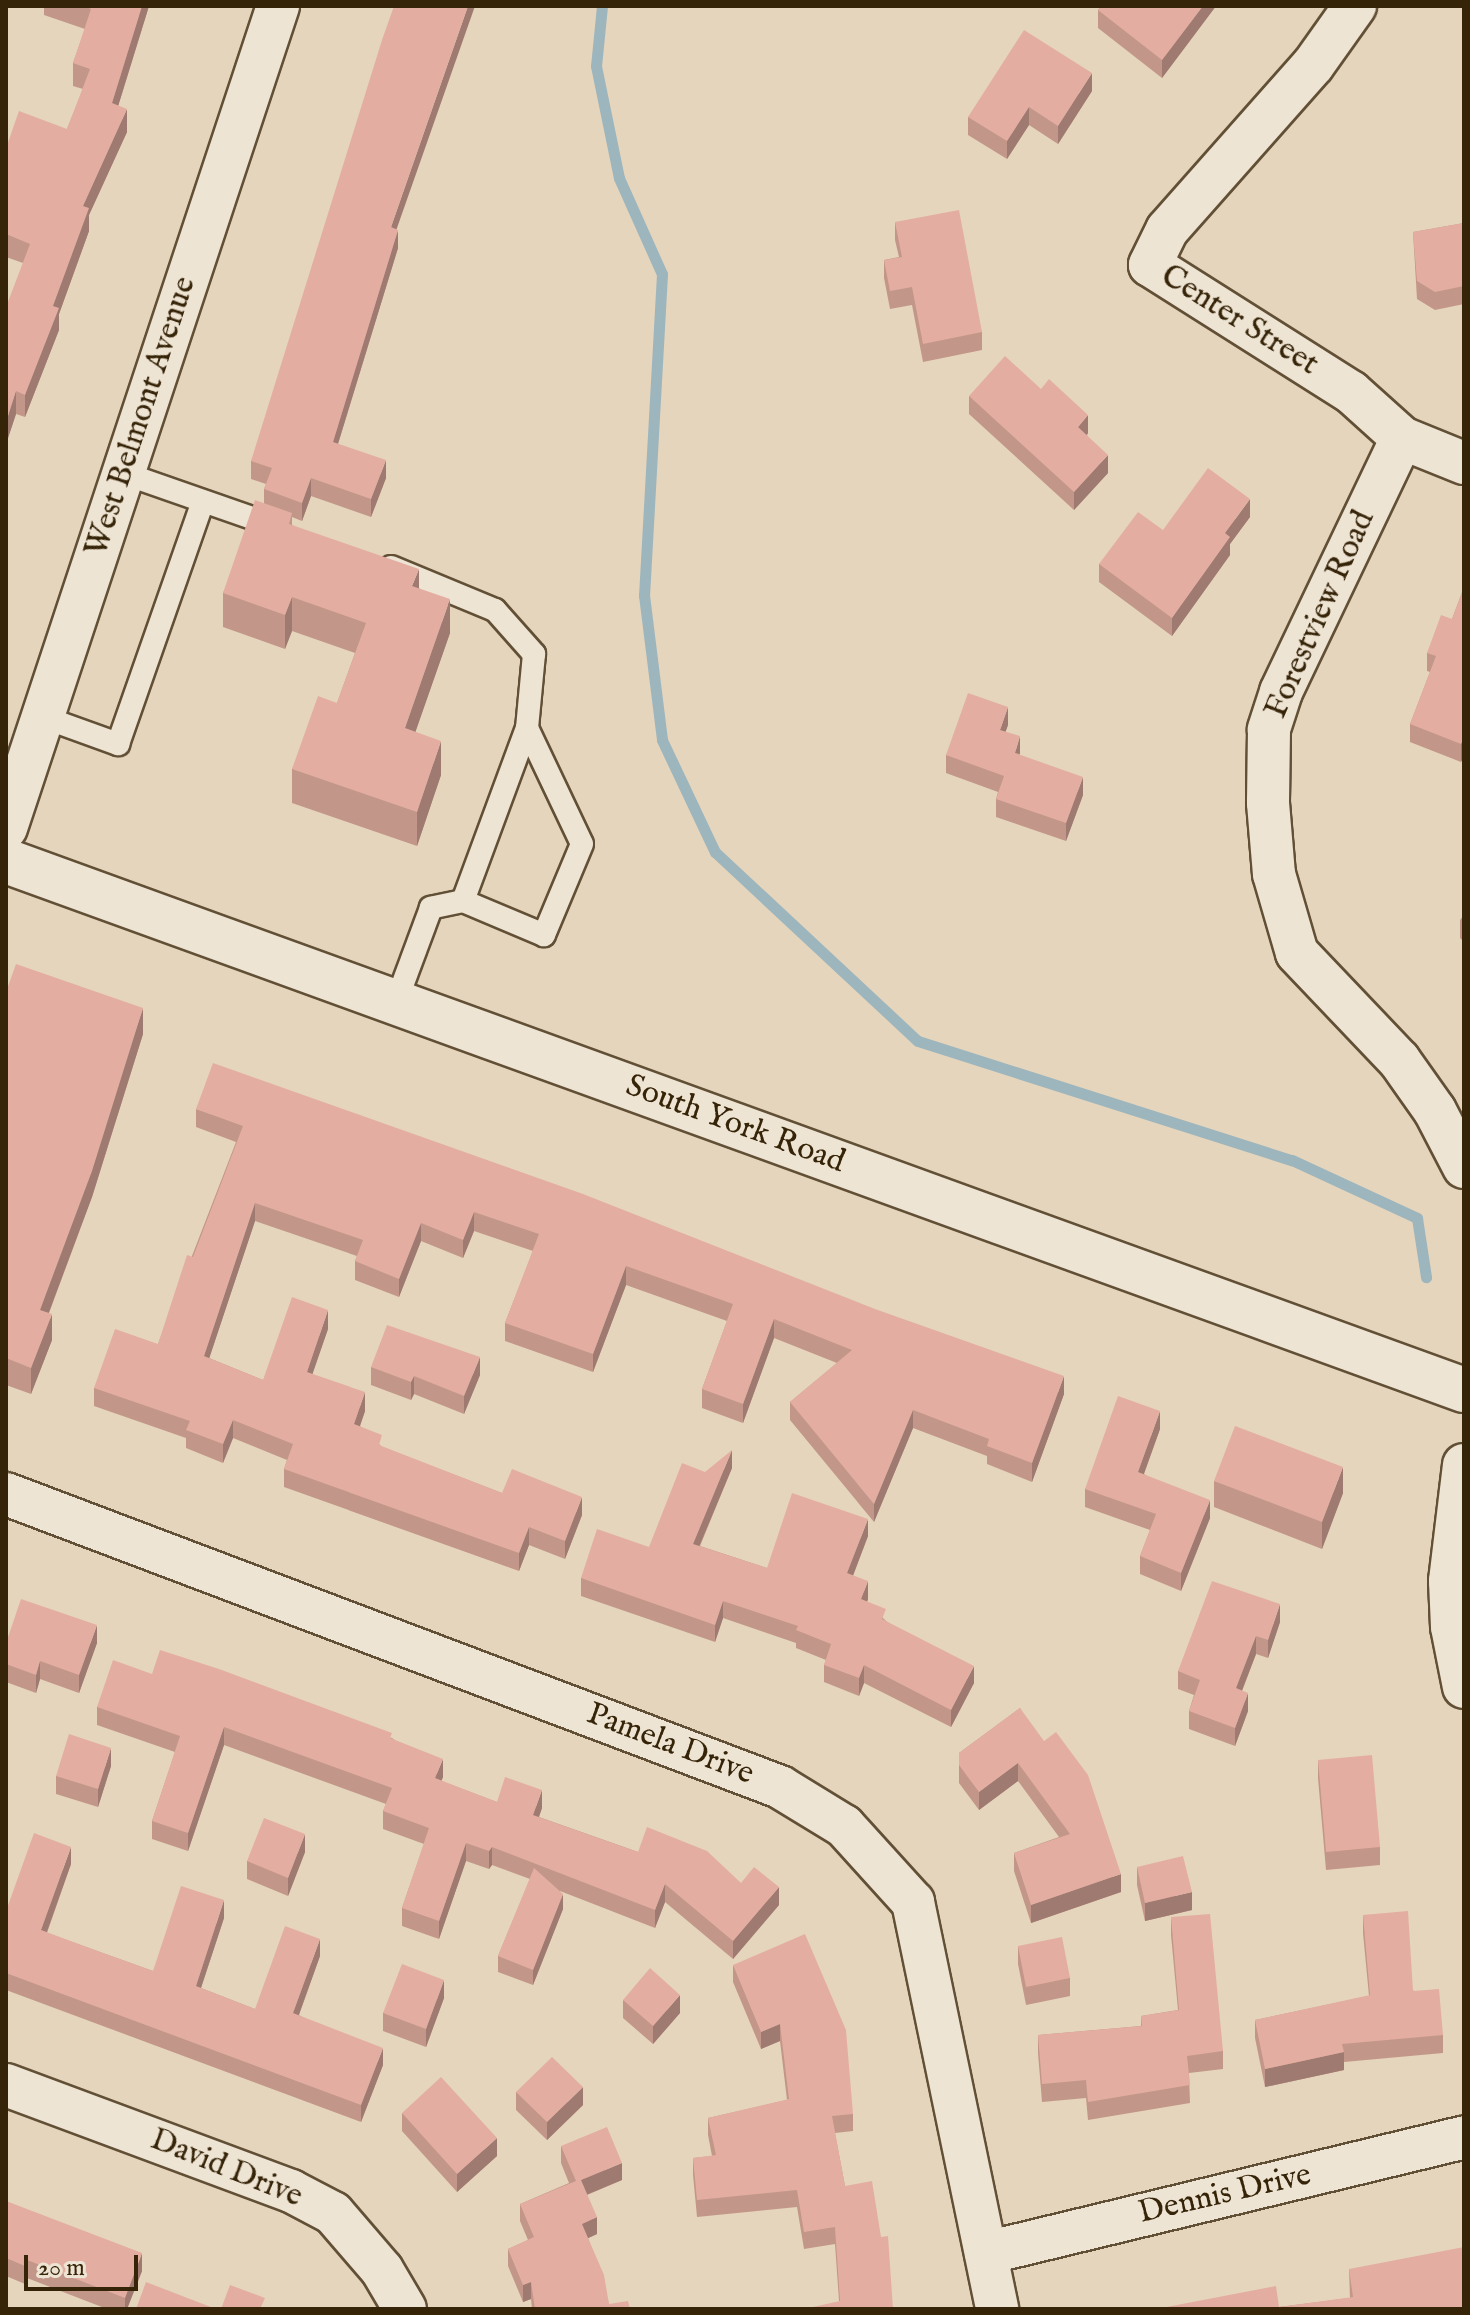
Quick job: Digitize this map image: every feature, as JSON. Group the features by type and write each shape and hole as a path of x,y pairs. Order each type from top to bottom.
{"main road":[{"name":"South York Road","path":"6,861 1464,1390"}],"street":[{"name":"West Belmont Avenue","path":"6,828 278,6"},
{"name":"Center Street","path":"1355,6 1313,65 1167,230 1150,265 1351,392 1402,438 1464,463"},
{"name":"Forestview Road","path":"1402,438 1281,692 1269,730 1270,832 1274,874 1297,953 1399,1060 1435,1111 1464,1167"},
{"path":"1464,1465 1450,1581 1452,1627 1464,1687"},
{"name":"Pamela Drive","path":"6,1494 780,1787 844,1826 913,1902 997,2309"},
{"name":"David Drive","path":"6,2085 291,2191 333,2213 382,2270 405,2309"},
{"name":"Dennis Drive","path":"986,2253 1464,2137"}],"lane":[{"path":"123,473 303,536"},
{"path":"43,717 118,744 203,501"},
{"path":"375,561 495,610 534,654 527,728 463,901"},
{"path":"396,1002 431,908 463,901 544,935 582,844 527,728"}],"building":[{"path":"84,6 142,6 112,103 127,109 83,206 89,208 53,306 59,308 25,395 16,391 6,422 6,307 30,244 6,234 6,148 19,111 67,129 90,69 73,63 91,9"},
{"path":"394,6 468,6 391,227 398,230 333,442 386,460 371,499 311,478 302,503 264,489 272,468 251,461"},
{"path":"1101,6 1203,6 1162,60 1098,10"},
{"path":"1024,30 1092,73 1058,126 1029,107 1007,141 968,117"},
{"path":"959,210 982,332 923,344 912,287 890,291 884,260 902,257 895,222"},
{"path":"1464,223 1464,286 1435,292 1417,281 1413,232"},
{"path":"1005,356 1041,389 1049,379 1088,415 1078,427 1108,455 1074,492 969,396"},
{"path":"1208,468 1250,499 1225,533 1230,537 1172,618 1099,564 1138,512 1163,530"},
{"path":"255,500 292,513 289,524 419,569 412,586 450,599 405,728 441,741 417,812 292,769 318,696 337,703 366,623 292,597 285,615 223,593"},
{"path":"1464,587 1464,737 1461,744 1410,724 1436,656 1427,653 1441,615 1452,619"},
{"path":"968,693 1008,707 1000,730 1020,736 1015,753 1083,777 1066,823 996,799 1004,776 946,755"},
{"path":"16,964 143,1008 92,1171 40,1310 52,1314 31,1368 6,1358 6,992"},
{"path":"213,1063 583,1194 875,1309 1064,1376 1032,1463 987,1446 989,1439 913,1410 874,1504 790,1402 852,1350 774,1319 743,1404 702,1389 733,1304 626,1266 593,1354 505,1323 539,1234 474,1212 463,1240 421,1223 399,1279 355,1261 363,1240 255,1203 204,1356 263,1380 292,1297 328,1310 307,1372 365,1392 354,1424 382,1435 379,1445 502,1493 512,1469 582,1497 565,1541 529,1527 519,1553 284,1469 293,1444 233,1420 223,1444 186,1430 190,1421 94,1388 115,1329 158,1344 187,1255 193,1257 243,1126 196,1109"},
{"path":"387,1325 480,1357 464,1396 414,1376 411,1382 371,1367"},
{"path":"1118,1396 1160,1411 1138,1472 1210,1500 1181,1573 1140,1556 1156,1514 1085,1489"},
{"path":"1235,1426 1343,1467 1322,1522 1214,1481"},
{"path":"732,1450 693,1544 767,1568 792,1493 868,1519 847,1573 868,1581 861,1599 886,1609 882,1619 974,1666 951,1710 864,1665 859,1678 824,1665 831,1644 796,1630 798,1626 723,1601 715,1625 581,1578 597,1529 649,1547 682,1463 705,1472"},
{"path":"1212,1581 1280,1604 1268,1640 1256,1636 1236,1688 1248,1693 1235,1728 1189,1711 1200,1680 1178,1671"},
{"path":"21,1599 97,1625 79,1675 40,1661 36,1675 6,1664 6,1643"},
{"path":"160,1650 392,1733 390,1738 443,1759 435,1778 497,1802 505,1777 542,1790 533,1815 638,1852 647,1827 707,1851 741,1883 754,1867 779,1887 733,1941 665,1884 655,1910 492,1847 489,1851 466,1843 439,1921 402,1908 429,1828 383,1811 392,1788 224,1727 188,1833 152,1821 180,1736 97,1707 113,1660 152,1674"},
{"path":"1020,1708 1044,1741 1056,1732 1088,1775 1121,1874 1031,1905 1014,1853 1070,1834 1018,1763 979,1792 959,1765 959,1753"},
{"path":"69,1734 111,1748 98,1789 56,1776"},
{"path":"1372,1755 1380,1847 1326,1852 1318,1760"},
{"path":"264,1818 305,1834 288,1878 247,1861"},
{"path":"34,1833 71,1847 41,1930 103,1953 153,1971 181,1886 224,1900 196,1986 255,2009 285,1926 320,1939 293,2013 383,2048 361,2105 6,1973 6,1911"},
{"path":"1183,1856 1192,1892 1145,1903 1137,1867"},
{"path":"534,1868 563,1894 533,1970 498,1956"},
{"path":"1408,1911 1413,1991 1439,1989 1443,2035 1342,2044 1344,2052 1265,2069 1255,2020 1370,1995 1363,1915"},
{"path":"1210,1914 1223,2051 1187,2056 1190,2085 1088,2102 1086,2080 1042,2084 1038,2035 1142,2026 1141,2016 1179,2010 1171,1917"},
{"path":"805,1934 846,2030 853,2114 832,2116 845,2186 872,2181 881,2237 888,2236 893,2309 804,2309 840,2301 835,2227 804,2232 797,2190 697,2200 693,2158 716,2155 708,2118 789,2099 780,2024 761,2032 733,1965"},
{"path":"1062,1937 1070,1978 1026,1987 1018,1946"},
{"path":"402,1964 444,1980 426,2029 383,2013"},
{"path":"650,1968 680,1995 653,2026 623,2000"},
{"path":"552,2057 583,2087 547,2122 516,2092"},
{"path":"441,2077 497,2138 457,2174 402,2113"},
{"path":"607,2127 622,2163 581,2180 597,2217 582,2224 604,2275 609,2304 628,2301 630,2309 535,2309 531,2282 523,2285 508,2249 534,2237 520,2204 576,2181 561,2146"},
{"path":"6,2201 142,2253 125,2298 27,2260 25,2266 6,2258"},
{"path":"1464,2247 1464,2309 1156,2309 1276,2286 1279,2307 1353,2297 1349,2269"},
{"path":"146,2282 216,2309 136,2309"},
{"path":"230,2285 265,2298 260,2309 221,2309"}],"waterway":[{"path":"602,6 596,66 619,178 662,274 644,595 662,740 715,852 918,1041 1292,1160 1417,1218 1426,1277"}]}
